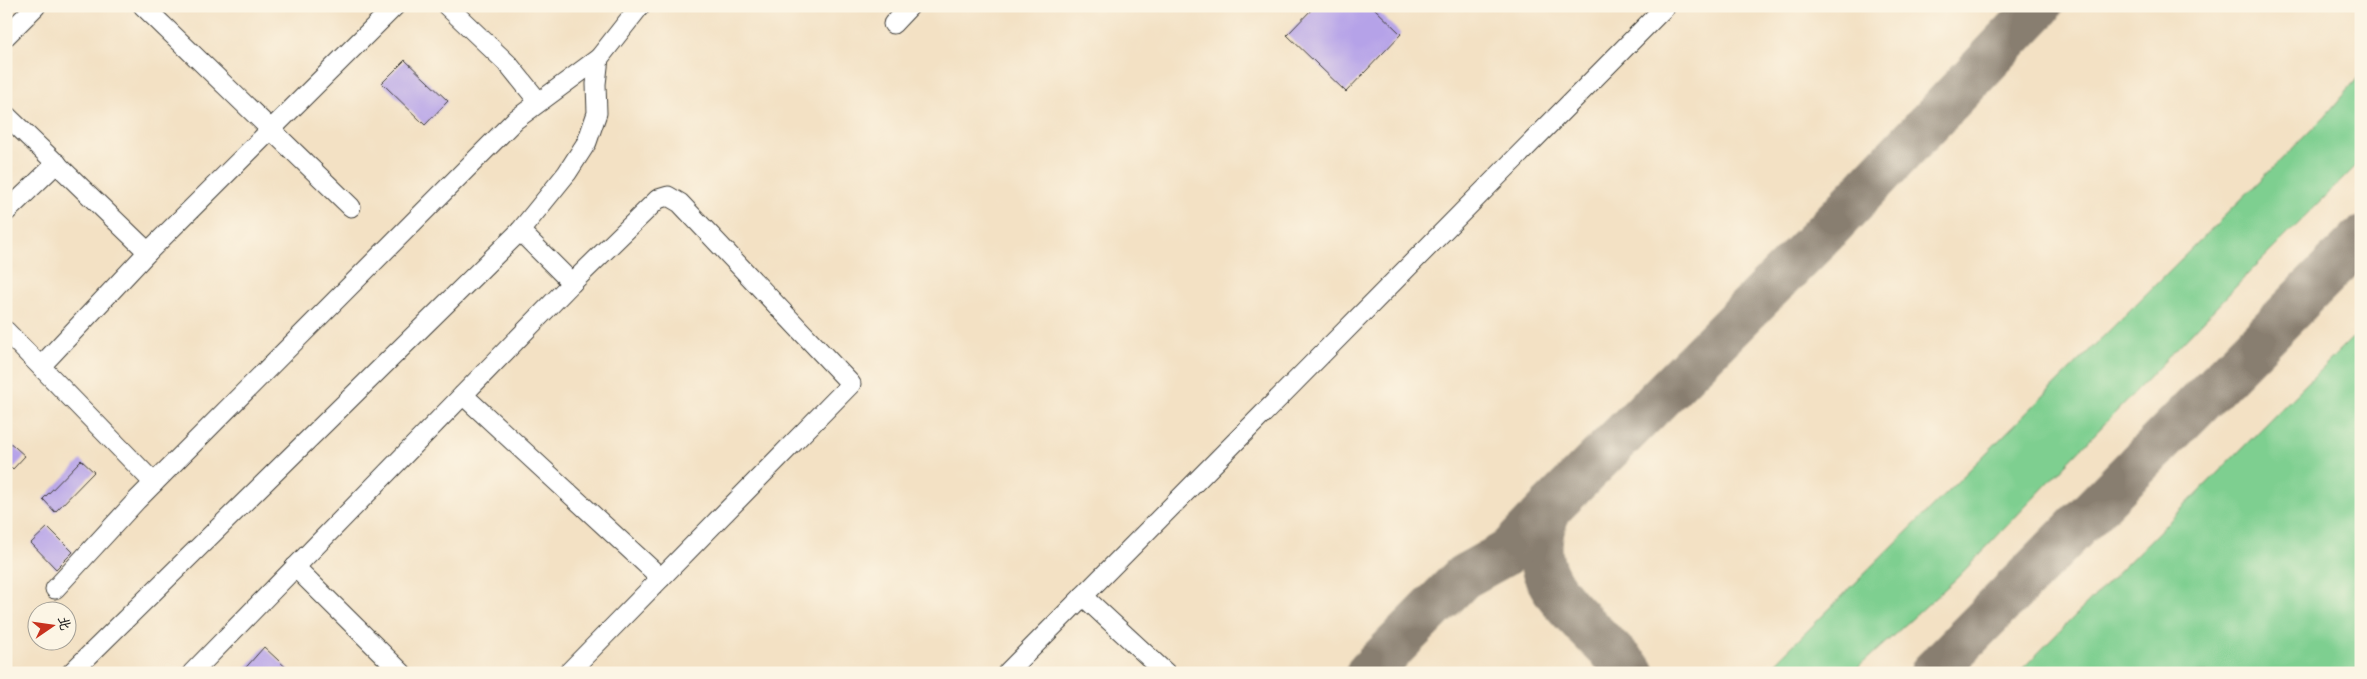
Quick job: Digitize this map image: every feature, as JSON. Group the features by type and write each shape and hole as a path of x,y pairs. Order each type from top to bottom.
{"lane":[{"path":"6,36 36,6"},
{"path":"143,6 270,131 351,207"},
{"path":"41,366 148,252 395,6"},
{"path":"447,6 508,65 538,101"},
{"path":"55,590 154,483 516,120 538,101 599,58 640,6"},
{"path":"893,24 910,6"},
{"path":"1007,673 1666,6"},
{"path":"75,672 520,231 568,173 587,142 596,113 596,84 599,58"},
{"path":"6,115 148,252"},
{"path":"6,212 57,164"},
{"path":"192,673 572,283 658,199 668,196 673,198 851,384 568,673"},
{"path":"520,231 572,283"},
{"path":"6,330 154,483"},
{"path":"463,395 661,578"},
{"path":"295,567 402,673"},
{"path":"1083,596 1166,673"}],"green space":[{"path":"2361,74 2361,161 2246,276 1958,577 1852,673 1765,673 2326,115"},
{"path":"2361,329 2361,673 2018,673"}],"building":[{"path":"1315,6 1372,6 1401,34 1346,92 1287,35"},
{"path":"405,60 448,101 425,125 382,83"},
{"path":"6,439 25,456 13,469 6,462"},
{"path":"81,460 94,472 55,512 43,499"},
{"path":"48,527 73,552 56,569 31,543"},
{"path":"264,647 292,673 241,673"}],"taxiway":[{"path":"1368,673 1463,577 1508,552 1825,232 2040,6"},
{"path":"1932,673 2361,239"},
{"path":"1550,508 1543,527 1540,543 1541,559 1552,587 1573,613 1633,673"}]}
